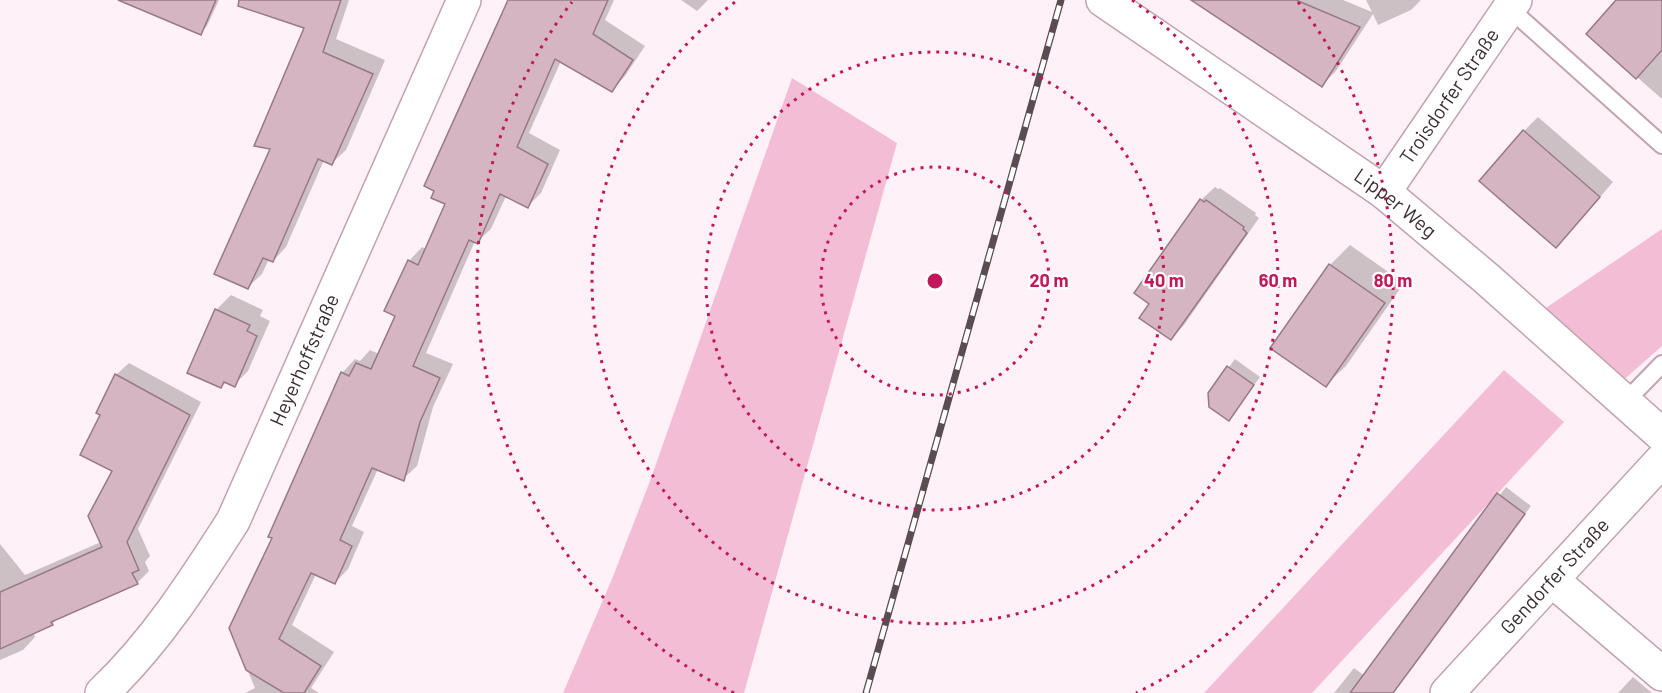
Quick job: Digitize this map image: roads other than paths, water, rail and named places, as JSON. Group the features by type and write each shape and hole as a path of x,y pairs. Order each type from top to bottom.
{"street":[{"name":"Heyerhoffstraße","path":"102,693 124,672 163,626 233,521 465,0"},
{"name":"Lipper Weg","path":"1103,0 1384,192 1486,278 1662,435"},
{"name":"Troisdorfer Straße","path":"1384,192 1512,4"},
{"name":"Gendorfer Straße","path":"1447,693 1662,460"},
{"path":"1552,580 1662,674"}],"lane":[{"path":"1512,4 1662,146"},
{"path":"1625,402 1662,364"}],"railway":[{"path":"866,693 1061,0"}]}
